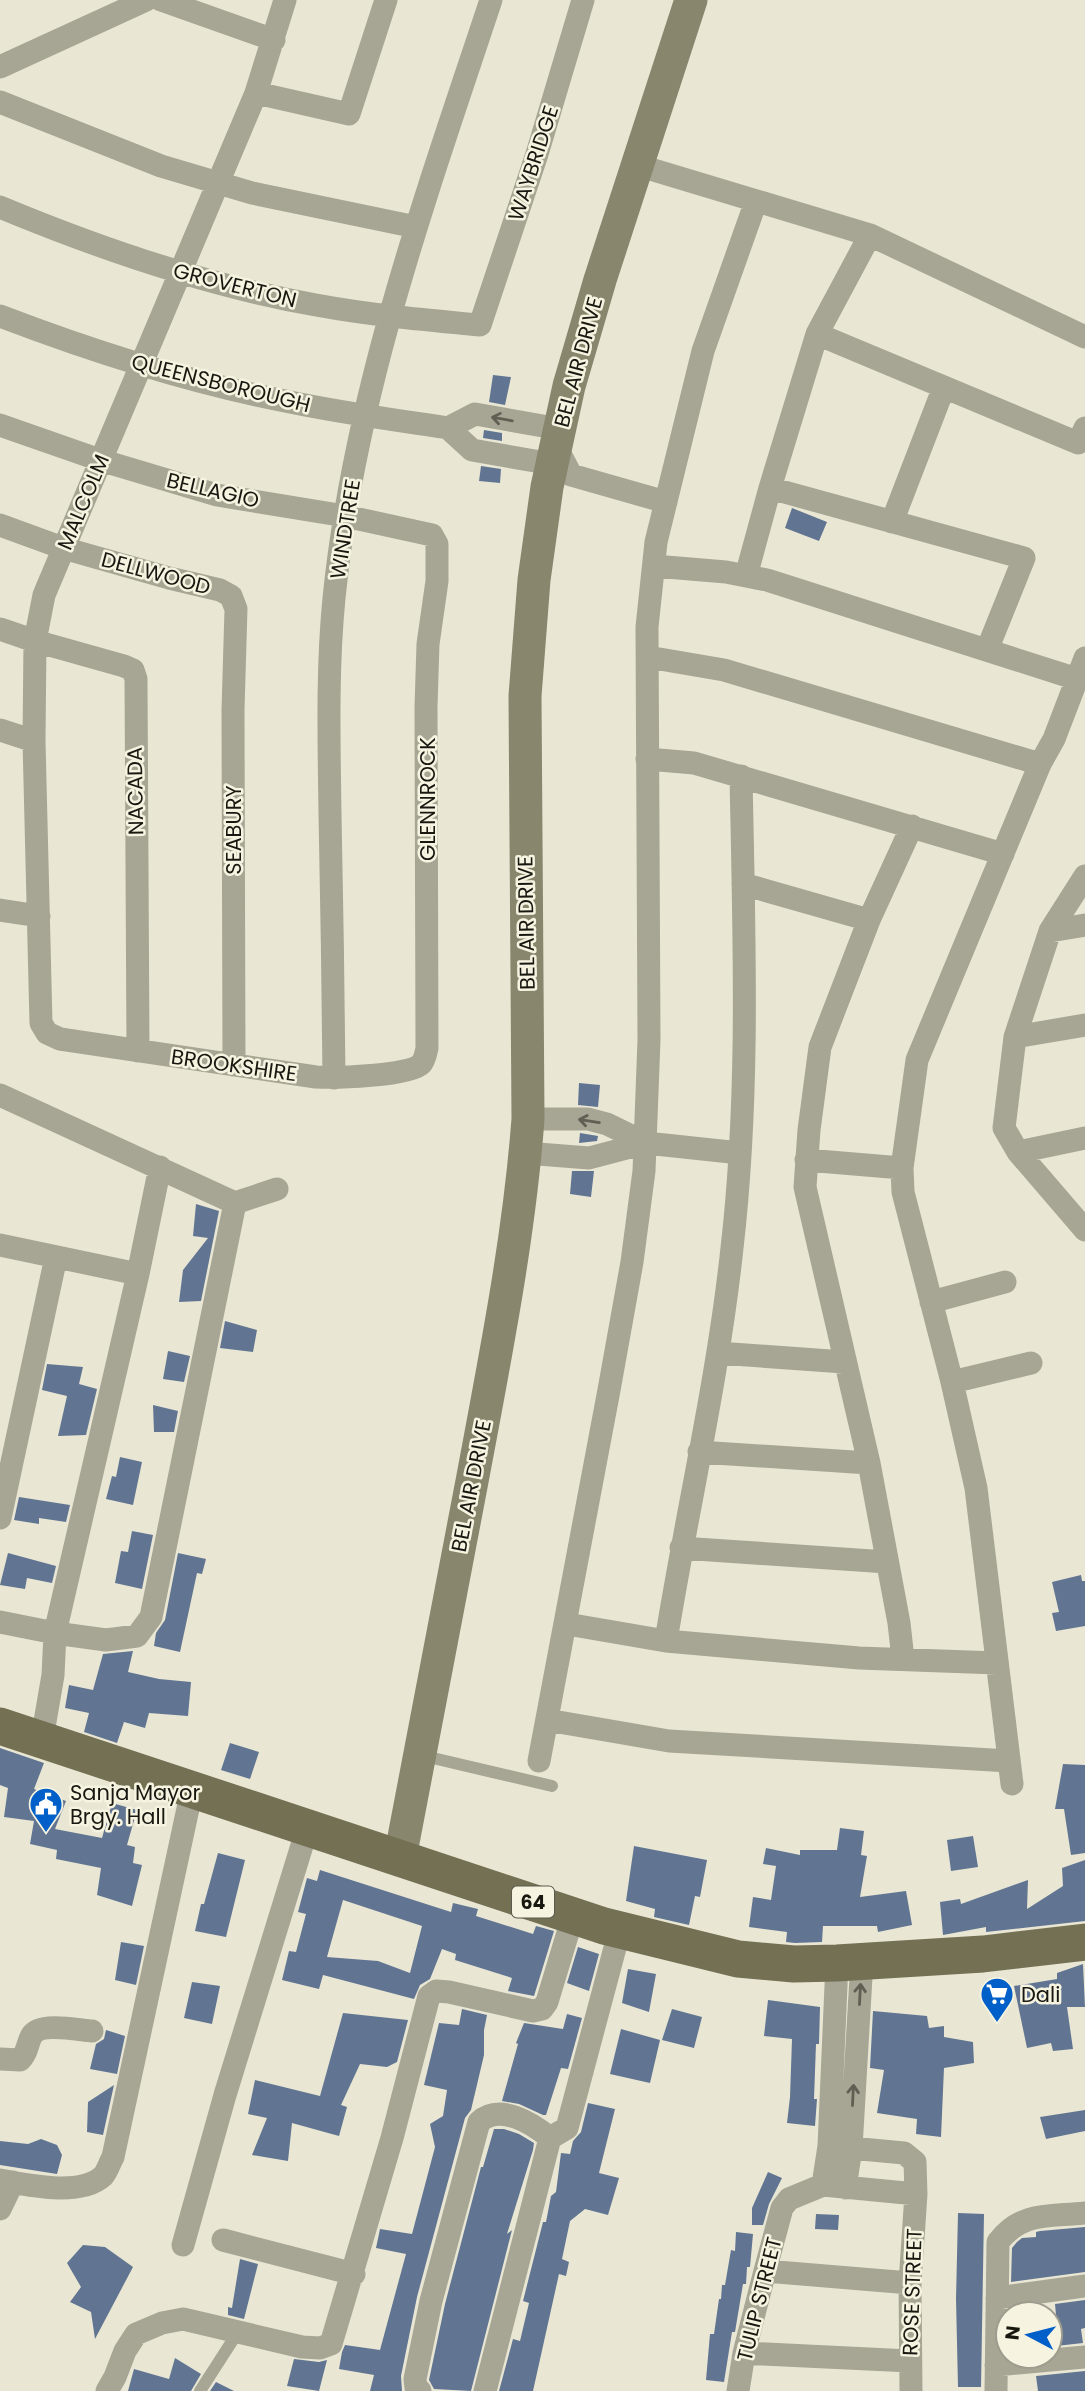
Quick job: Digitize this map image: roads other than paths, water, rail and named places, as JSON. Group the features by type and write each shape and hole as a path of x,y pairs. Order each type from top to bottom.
{"main road":[{"name":"64","path":"24,1733 573,1916 738,1959 794,1964 984,1954 1085,1942"}],"street":[{"path":"0,67 146,0"},
{"path":"161,0 274,40"},
{"name":"MALCOLM","path":"47,1033 41,1023 34,741 35,641 44,595 256,93 285,0"},
{"path":"256,93 349,114 386,0"},
{"name":"WINDTREE","path":"334,1078 329,711 331,641 345,516 365,415 389,317 491,0"},
{"name":"WAYBRIDGE","path":"480,325 537,154 583,0"},
{"name":"BEL AIR DRIVE","path":"400,1858 489,1390 512,1256 525,1153 528,1119 525,696 534,580 556,446 569,386 596,293 691,0"},
{"path":"0,102 161,166 252,193 416,227"},
{"path":"638,165 870,235 1085,337"},
{"path":"539,1761 632,1262 646,1143 649,1040 647,627 656,542 703,351 756,201"},
{"name":"GROVERTON","path":"0,207 54,230 180,272 313,305 389,317 480,325"},
{"path":"746,576 817,334 870,235"},
{"name":"QUEENSBOROUGH","path":"0,316 142,365 201,382 290,402 448,428"},
{"path":"817,334 1078,443 1085,428"},
{"path":"892,522 944,387"},
{"path":"556,446 472,450 448,428 475,414 556,446 571,475 666,502"},
{"name":"BELLAGIO","path":"0,425 100,460 217,495 345,516 432,535"},
{"path":"770,488 1024,558 987,650"},
{"name":"DELLWOOD","path":"0,525 63,548 220,590 230,596"},
{"name":"GLENNROCK","path":"421,1064 427,1048 428,644 437,581 437,544 432,535"},
{"path":"547,1720 669,1741 1010,1772 976,1488 903,1192 902,1168 918,1060 1081,668 987,650 767,580 726,572 654,566"},
{"name":"SEABURY","path":"230,596 236,609 233,710 234,1065"},
{"name":"NACADA","path":"0,629 124,666 133,670 136,679 138,1051"},
{"path":"648,657 724,670 1040,764"},
{"path":"0,730 34,741"},
{"path":"648,759 694,763 1003,854"},
{"path":"666,1641 718,1353 732,1250 744,1097 741,776"},
{"path":"903,1659 899,1623 869,1463 805,1186 820,1047 869,920 912,826"},
{"path":"1085,876 1050,931 1015,1037 1004,1128 1018,1152 1085,1230"},
{"path":"743,884 869,920"},
{"path":"0,910 38,916"},
{"path":"1050,931 1085,925"},
{"path":"1015,1037 1085,1025"},
{"name":"BROOKSHIRE","path":"47,1033 60,1039 334,1078 409,1071 421,1064"},
{"path":"0,1096 235,1202 277,1189"},
{"path":"528,1119 588,1119 607,1124 646,1143 740,1153"},
{"path":"1018,1152 1085,1138"},
{"path":"525,1153 589,1158 646,1143"},
{"path":"806,1160 902,1168"},
{"path":"24,1733 53,1675 54,1644 160,1167"},
{"path":"0,1622 54,1644 137,1636 151,1617 235,1202"},
{"path":"0,1245 138,1274"},
{"path":"0,1518 56,1257"},
{"path":"932,1303 1005,1282"},
{"path":"718,1353 844,1362"},
{"path":"952,1382 1031,1363"},
{"path":"699,1452 869,1463"},
{"path":"681,1548 887,1562"},
{"path":"566,1624 666,1641 859,1658 997,1663"},
{"path":"0,2209 7,2181 66,2188 86,2185 103,2176 113,2157 192,1790"},
{"path":"183,2245 225,2095 307,1826"},
{"path":"107,2391 136,2334 162,2323 183,2319 302,2347 320,2348 331,2344 354,2274 429,1996 436,1991 449,1992 533,2011 542,2009 547,2002 573,1916"},
{"path":"485,2391 550,2138 567,2128 620,1930"},
{"path":"849,1961 840,2147 834,2186 916,2194"},
{"path":"0,2059 20,2060 25,2056 31,2036 37,2030 47,2027 92,2032"},
{"path":"420,2391 416,2388 415,2379 431,2301 479,2122 486,2116 506,2114 534,2124 550,2138"},
{"name":"ROSE STREET","path":"840,2147 904,2153 915,2162 916,2194 910,2283 911,2391"},
{"name":"TULIP STREET","path":"738,2391 744,2353 782,2208 798,2193 834,2186"},
{"path":"1085,2213 1025,2219 1007,2231 998,2242 997,2298 1085,2286"},
{"path":"223,2240 354,2274"},
{"path":"765,2271 910,2283"},
{"path":"744,2353 910,2361"},
{"path":"1064,2359 1085,2357"},
{"path":"996,2370 996,2391"}],"lane":[{"path":"420,1755 552,1786"},
{"path":"200,2391 239,2332"}],"place":[{"name":"Sanja Mayor Brgy. Hall","path":"46,1834"},
{"name":"Dali","path":"997,2024"}]}
